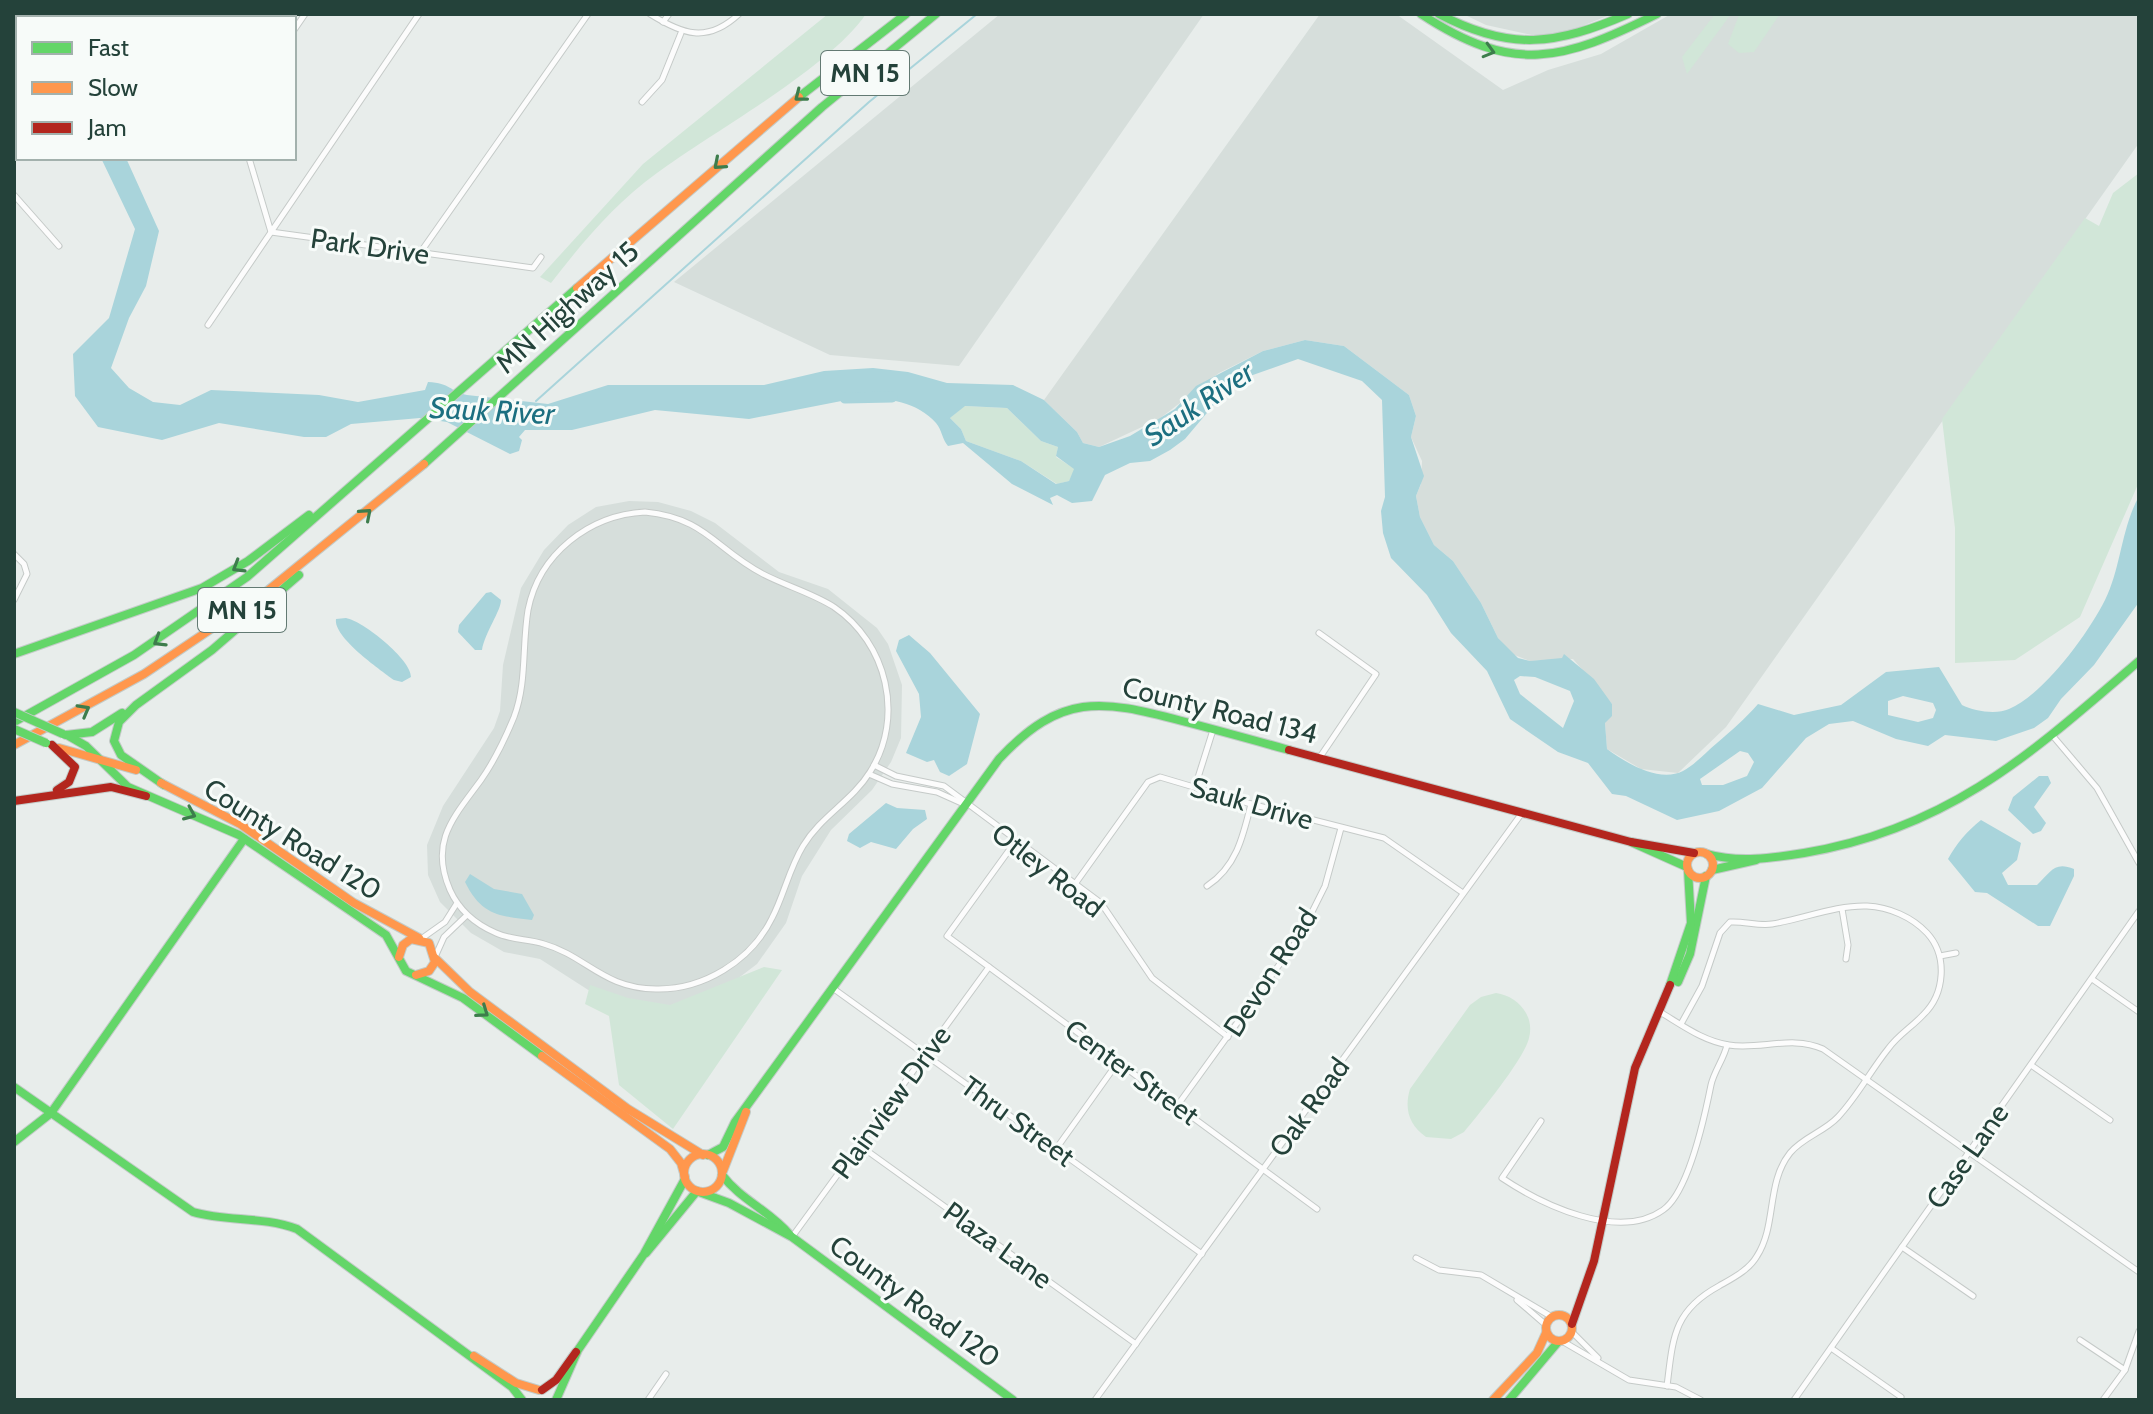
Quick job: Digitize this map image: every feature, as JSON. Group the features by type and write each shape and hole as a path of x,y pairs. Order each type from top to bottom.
{"main road":[{"name":"MN Highway 15","path":"14,722 106,674 176,630 247,577 778,113 906,14"},
{"name":"MN Highway 15","path":"14,745 163,664 266,594 341,535 795,132 936,14"},
{"path":"1421,14 1467,43 1527,57 1578,50 1657,14"},
{"path":"1439,14 1489,36 1540,44 1582,34 1628,14"},
{"path":"14,654 202,588 248,561 391,454"},
{"path":"64,734 92,732 173,680 273,599 341,535"},
{"path":"1509,1400 1572,1328 1644,1044 1692,952 1700,892 1709,873 1707,854 1726,860 1782,856 1847,847 1904,830 1993,784 2139,661"},
{"path":"137,704 116,726 116,747 131,763 164,785"},
{"name":"County Road 134","path":"706,1155 721,1149 746,1110 1022,733 1063,709 1095,704 1123,705 1631,842 1707,854"},
{"name":"County Road 120","path":"14,712 80,742 121,782 146,796 244,839 386,935 399,959"},
{"name":"County Road 120","path":"14,729 100,761 133,768 240,824 354,903 420,939"},
{"path":"32,798 62,788 74,774 72,762 49,744"},
{"path":"14,801 111,787 146,796"},
{"path":"14,1142 51,1113 244,839"},
{"name":"County Road 134","path":"1631,842 1687,868 1695,877 1709,873"},
{"path":"1670,994 1690,919 1687,868 1694,853"},
{"path":"1709,873 1782,856"},
{"path":"644,1254 656,1244 678,1207 698,1191 714,1189 722,1174 718,1162 673,1139 611,1097 512,1020 455,981 435,958 432,947 420,939 403,945 399,959 402,968 463,998 670,1149 681,1163 685,1178 698,1191"},
{"path":"415,975 429,971 435,958"},
{"path":"14,1087 193,1212 217,1219 270,1219 297,1229 467,1353 515,1390 523,1400 556,1380 644,1254 685,1178 689,1161 706,1155"},
{"name":"County Road 134","path":"722,1174 746,1110"},
{"name":"County Road 120","path":"722,1174 737,1196 780,1222 792,1237"},
{"name":"County Road 120","path":"698,1191 729,1203 792,1237 1013,1400"},
{"path":"1493,1400 1537,1353 1546,1329 1583,1292"},
{"path":"1557,1316 1572,1328"},
{"path":"1546,1329 1560,1342"},
{"path":"467,1353 516,1383 540,1390 555,1400 578,1350"}],"street":[{"path":"208,325 419,14"},
{"path":"420,253 588,14"},
{"path":"650,14 681,33 706,32 730,23 739,14"},
{"path":"663,22 669,14"},
{"path":"642,102 662,80 681,33"},
{"name":"Park Drive","path":"250,160 271,232 533,268 541,257"},
{"path":"14,195 59,246"},
{"path":"660,513 697,525 754,569 821,599 856,626 877,655 888,698 887,728 874,765 869,774 815,828 791,868 772,918 753,947 708,979 671,988 626,985 598,975 553,947 497,934 467,915 457,903 443,869 443,842 459,806 498,754 516,711 535,588 550,561 569,541 614,515 660,513"},
{"path":"14,554 24,564 27,574 14,600"},
{"path":"1319,633 1376,674 1320,757"},
{"path":"1195,787 1213,730"},
{"path":"2052,735 2097,788 2139,863"},
{"path":"874,765 896,776 944,786 967,805"},
{"path":"869,774 892,784 937,792 967,805"},
{"name":"Sauk Drive","path":"1075,884 1148,782 1160,777 1384,838 1463,893"},
{"path":"1207,886 1222,876 1241,845 1251,804"},
{"name":"Otley Road","path":"967,805 1101,903 1152,978 1228,1037"},
{"name":"Oak Road","path":"1095,1400 1522,813"},
{"name":"Devon Road","path":"1177,1106 1300,936 1325,886 1341,828"},
{"name":"Center Street","path":"1015,842 947,936 1317,1209"},
{"path":"420,939 445,922 457,903"},
{"path":"1667,1386 1673,1338 1681,1317 1698,1297 1749,1267 1757,1256 1767,1232 1783,1164 1803,1140 1837,1118 1895,1041 1932,1004 1940,981 1940,956 1930,937 1912,920 1873,907 1842,909 1770,924 1730,922 1720,933 1702,986 1681,1024"},
{"path":"1842,909 1848,945 1846,959"},
{"name":"Case Lane","path":"1794,1400 2139,911"},
{"path":"435,958 444,937 467,915"},
{"path":"1940,956 1956,953"},
{"name":"Plainview Drive","path":"792,1237 989,967"},
{"path":"2092,979 2139,1012"},
{"name":"Thru Street","path":"834,989 1202,1254"},
{"path":"1660,1012 1708,1039 1727,1045 1808,1044 1823,1049 2139,1272"},
{"path":"1541,1121 1502,1178 1528,1196 1563,1211 1602,1219 1629,1223 1664,1210 1672,1200 1708,1114 1712,1082 1727,1045"},
{"path":"1056,1149 1118,1062"},
{"path":"2031,1065 2110,1120"},
{"name":"Plaza Lane","path":"859,1145 1136,1344"},
{"path":"1902,1247 1973,1296"},
{"path":"1416,1258 1439,1270 1481,1275 1557,1316"},
{"path":"1501,1286 1546,1329"},
{"path":"1572,1328 1607,1367"},
{"path":"2103,1400 2125,1370 2139,1331"},
{"path":"2080,1340 2125,1370"},
{"path":"1560,1342 1639,1383 1667,1386 1701,1400"},
{"path":"1831,1348 1901,1397"},
{"path":"648,1400 666,1374"}],"shaded area":[{"path":"1000,14 1204,14 959,366 830,355 674,282"},
{"path":"1320,14 1396,14 1503,90 1548,70 1601,54 1671,14 2139,14 2139,143 1726,727 1678,773 1641,769 1607,749 1605,723 1612,704 1573,659 1530,661 1512,654 1498,638 1481,603 1453,561 1434,545 1420,517 1416,496 1421,484 1422,461 1411,437 1416,416 1409,395 1344,346 1305,340 1263,351 1219,373 1159,419 1099,447 1083,443 1077,432 1044,400"},
{"path":"1463,14 1612,14 1565,33 1536,36 1486,25"},
{"path":"629,501 658,502 691,511 715,523 779,572 828,589 877,628 888,644 902,685 901,738 891,762 872,790 831,830 802,876 786,923 757,964 720,992 670,1012 593,993 540,959 504,952 471,933 440,902 428,875 427,845 443,806 494,728 500,711 503,665 521,588 544,550 568,525 596,507"}],"green space":[{"path":"828,14 866,14 848,35 798,77 681,156 627,197 551,283 540,277 643,164"},
{"path":"1715,14 1731,14 1687,74 1682,57"},
{"path":"1780,14 1754,52 1739,53 1728,44 1739,15"},
{"path":"2139,173 2139,482 2080,617 2015,660 1955,663 1955,528 1942,419 2085,218 2099,226 2113,193"},
{"path":"964,406 1007,408 1041,441 1058,447 1056,457 1075,469 1069,481 1057,484 1021,461 966,441 961,429 950,418"},
{"path":"764,967 782,970 673,1129 619,1085 609,1016 585,1004 590,985 628,998 670,1005"},
{"path":"1496,993 1511,998 1527,1015 1530,1030 1526,1047 1501,1086 1464,1132 1451,1139 1426,1137 1409,1116 1410,1089 1470,1005 1481,997"}],"water":[{"name":"Sauk River","path":"102,160 127,160 159,231 146,286 129,318 111,368 129,388 153,402 180,405 211,390 319,395 358,402 425,390 428,382 467,395 548,404 608,385 764,385 824,371 873,368 908,372 947,383 1013,385 1044,400 1077,432 1083,443 1099,447 1130,436 1175,409 1196,386 1263,351 1305,340 1344,346 1409,395 1416,416 1411,437 1424,476 1416,496 1420,517 1434,545 1453,561 1481,603 1498,638 1518,658 1530,661 1562,658 1564,654 1594,679 1612,704 1612,716 1605,723 1607,749 1643,770 1664,775 1688,768 1758,704 1794,715 1841,705 1886,672 1939,667 1962,705 1992,712 2009,709 2036,690 2064,662 2097,614 2115,575 2128,522 2139,496 2139,602 2094,665 2061,699 2048,718 2034,728 1996,741 1945,735 1928,746 1896,739 1853,721 1829,724 1806,738 1762,788 1719,811 1677,820 1626,796 1612,794 1588,763 1558,752 1510,719 1487,671 1451,633 1427,595 1391,558 1383,533 1381,511 1385,497 1382,400 1362,381 1298,359 1250,376 1217,401 1185,439 1170,450 1150,461 1130,463 1105,475 1092,501 1072,503 1057,495 1050,498 1053,505 1012,484 963,443 948,446 936,423 920,410 902,402 862,397 749,419 655,410 572,430 525,430 519,437 522,440 519,451 510,454 447,422 420,418 351,424 326,437 304,437 219,423 162,440 98,427 75,396 73,354 109,318 135,229","holes":["965,406 1007,408 1041,441 1058,447 1056,456 1074,469 1069,481 1056,484 1021,461 966,441 961,429 950,418","1520,676 1535,677 1570,691 1574,701 1563,728 1520,694 1514,680","1903,696 1933,703 1936,710 1933,718 1918,722 1888,715 1888,701","1740,751 1748,753 1754,762 1747,776 1723,785 1702,785 1700,779"]},
{"path":"491,592 501,600 500,605 482,650 475,650 458,632 459,625 486,593"},
{"path":"346,618 385,642 404,661 411,677 402,682 394,680 358,652 337,626 336,619"},
{"path":"909,635 930,653 980,714 967,764 949,776 940,772 934,760 927,762 906,753 921,717 919,694 896,651 899,640"},
{"path":"2039,776 2048,776 2051,783 2034,807 2046,823 2041,831 2033,834 2008,810 2013,797"},
{"path":"886,803 897,808 925,810 927,819 913,829 896,849 871,842 860,848 847,841 849,834"},
{"path":"1981,820 2021,843 2017,860 2002,873 2008,885 2037,885 2057,867 2074,869 2074,876 2050,926 2038,926 1987,893 1975,892 1948,859 1962,838"},
{"path":"470,874 494,889 522,894 534,915 532,920 494,913 486,908 478,902 465,882"}],"waterway":[{"path":"536,401 869,102 977,14"},
{"name":"Sauk River","path":"845,398 892,397"}],"traffic: fast":[{"path":"799,97 906,14"},
{"path":"424,464 822,107 936,14"},
{"path":"1421,14 1484,46 1511,53 1538,54 1565,51 1593,42 1657,14"},
{"path":"1439,14 1489,34 1534,40 1578,32 1628,14"},
{"path":"14,722 134,655 247,577 577,288"},
{"path":"14,654 202,588 248,561 309,515"},
{"path":"164,785 121,755 114,741 119,722 136,705 212,650 299,575"},
{"path":"1707,854 1743,859 1792,855 1856,842 1902,826 1946,806 2024,756 2139,661"},
{"path":"708,1155 723,1147 735,1122 999,759 1042,722 1083,707 1128,708 1289,750"},
{"path":"14,712 63,734"},
{"path":"66,735 92,732 122,713"},
{"path":"14,729 46,743"},
{"path":"67,735 86,746 128,787 239,835 386,935 406,971 463,998 542,1056"},
{"path":"14,1142 51,1113 244,839"},
{"path":"1631,842 1687,867"},
{"path":"1712,870 1756,860"},
{"path":"1670,985 1691,923 1688,870"},
{"path":"1678,982 1690,954 1706,876"},
{"path":"14,1087 193,1212 271,1222 297,1229 512,1387 522,1400"},
{"path":"722,1175 790,1235"},
{"path":"556,1400 578,1350 644,1254 685,1179"},
{"path":"646,1253 697,1191"},
{"path":"699,1192 729,1203 792,1237 1013,1400"},
{"path":"1509,1400 1558,1342"}],"traffic: slow":[{"path":"577,288 799,97"},
{"path":"14,745 144,674 266,592 424,464"},
{"path":"59,748 136,770"},
{"path":"161,783 240,824 354,903 419,938"},
{"path":"1700,852 1709,856 1713,865 1709,874 1700,878 1691,874 1687,865 1691,856 1700,852"},
{"path":"399,957 403,945 411,939 429,943 435,962 429,971 416,975"},
{"path":"435,958 470,992 628,1109 703,1155"},
{"path":"542,1056 670,1149 681,1163 685,1177"},
{"path":"723,1171 746,1112"},
{"path":"703,1154 716,1160 722,1173 716,1186 703,1192 690,1186 684,1173 690,1160 703,1154"},
{"path":"1559,1315 1568,1319 1572,1328 1568,1337 1559,1341 1550,1337 1546,1328 1550,1319 1559,1315"},
{"path":"1493,1400 1537,1353 1546,1333"},
{"path":"474,1356 516,1383 539,1390"}],"traffic: jam":[{"path":"52,745 75,767 69,782 57,790"},
{"path":"1289,750 1631,842 1694,853"},
{"path":"14,801 111,787 146,796"},
{"path":"1572,1324 1594,1261 1635,1068 1670,985"},
{"path":"542,1390 556,1380 576,1352"}]}
